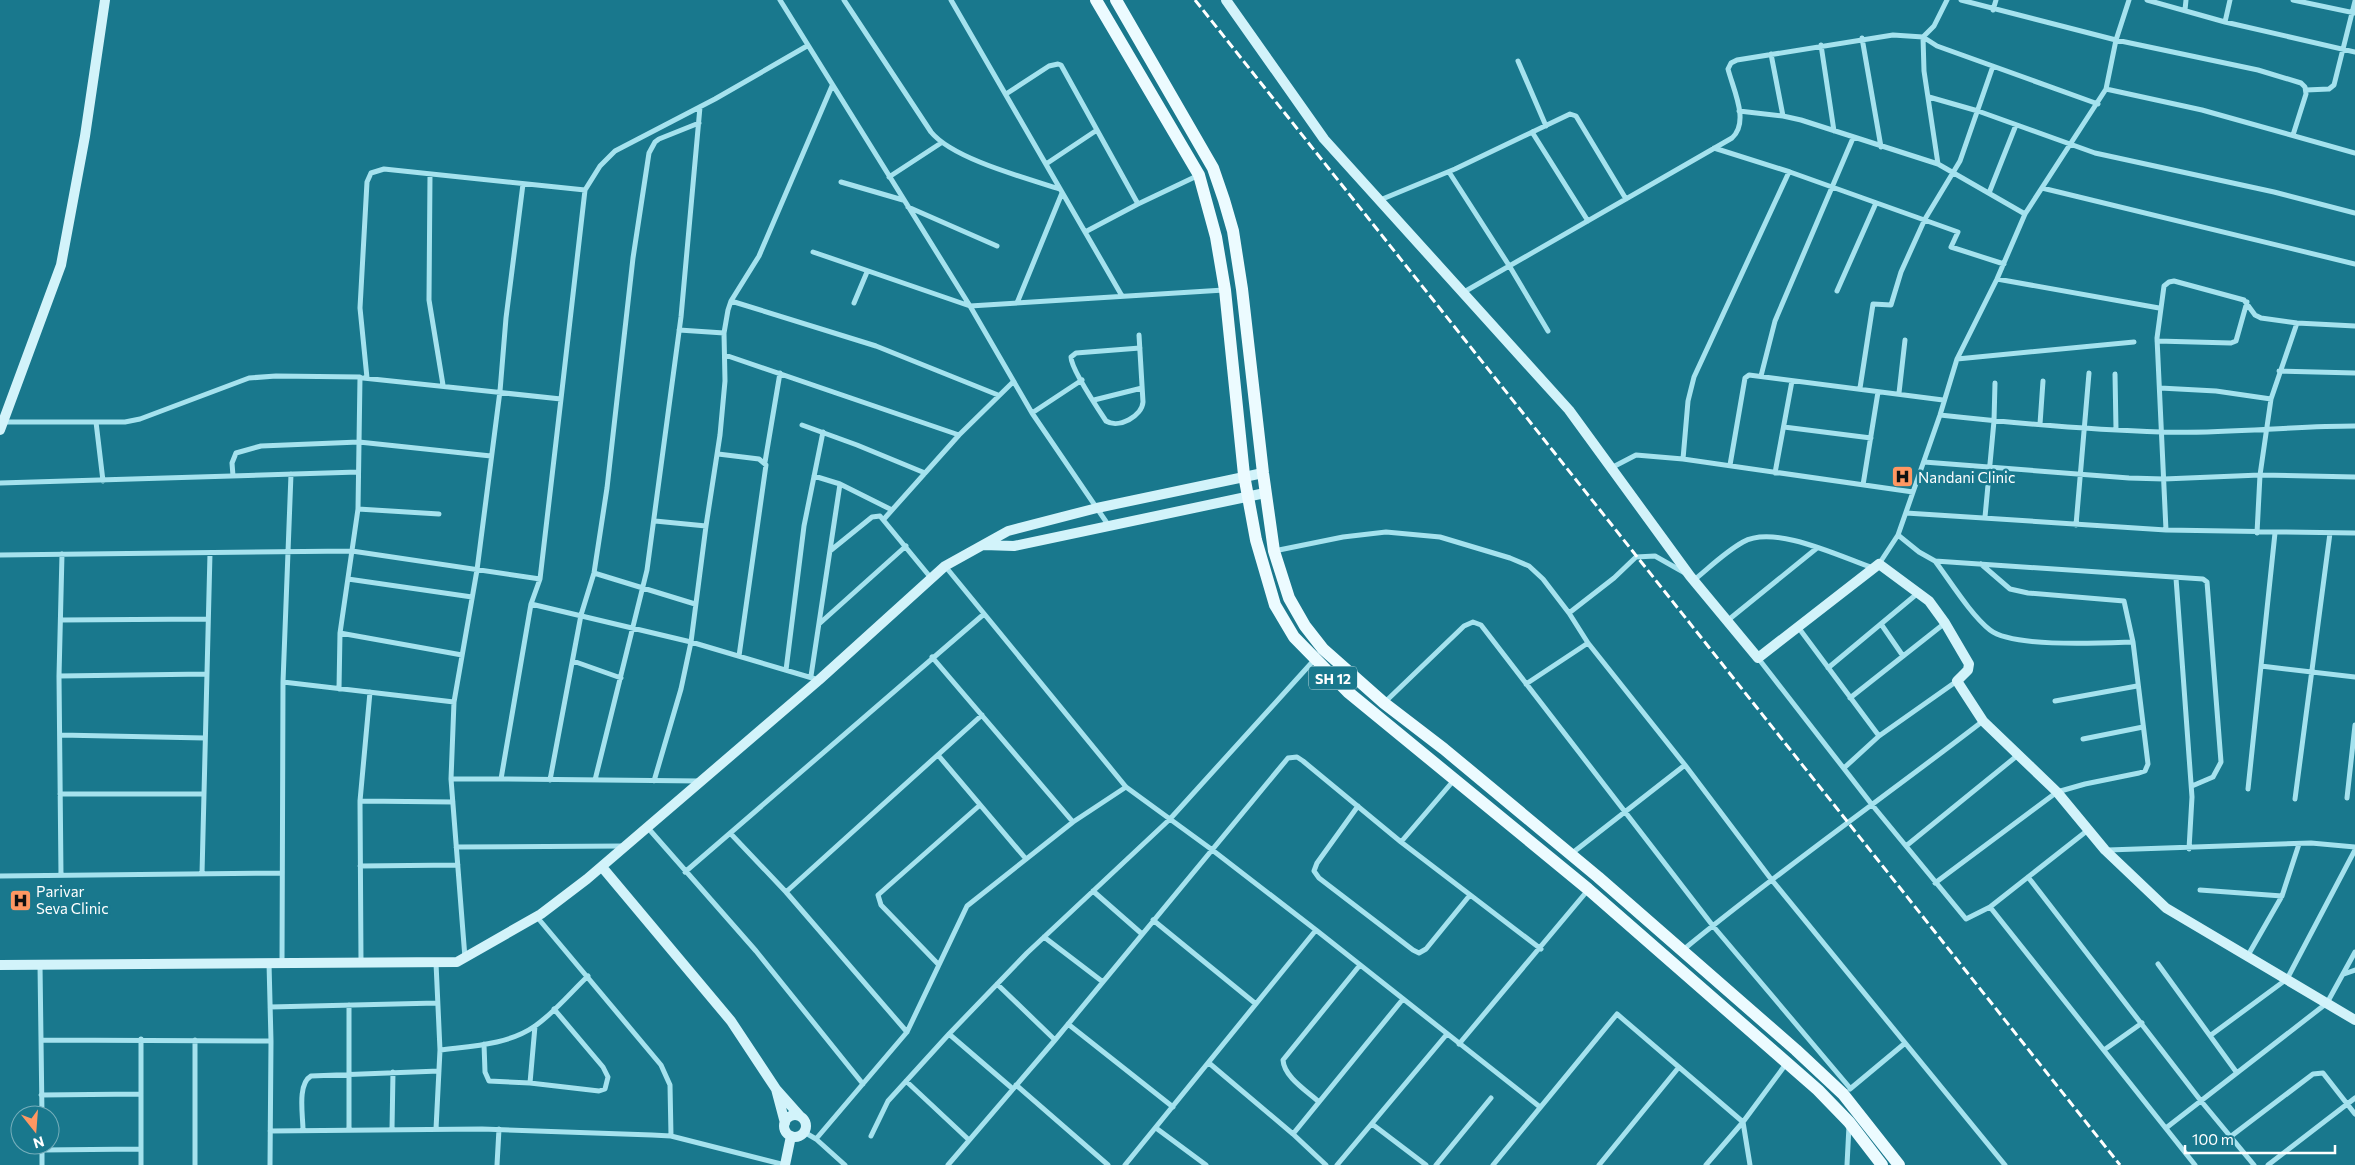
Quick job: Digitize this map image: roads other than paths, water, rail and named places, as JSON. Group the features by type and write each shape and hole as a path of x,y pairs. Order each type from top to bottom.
{"main road":[{"name":"SH 12","path":"1096,0 1199,175 1216,237 1225,290 1244,475 1256,540 1275,605 1284,624 1314,659 1374,715 1588,889 1787,1062 1849,1122 1882,1165"},
{"name":"SH 12","path":"1116,0 1213,168 1224,200 1233,231 1242,289 1262,473 1274,551 1289,598 1305,626 1323,649 1384,703 1444,749 1847,1091 1899,1165"}],"street":[{"path":"105,0 85,136 61,265 2,426 125,422 140,419 249,378 276,376 364,378 561,398"},
{"path":"780,0 970,306 1032,413 1109,526"},
{"path":"844,0 931,132 941,142 1002,170 1061,191"},
{"path":"951,0 1122,296"},
{"path":"1226,0 1324,139 1569,410 1650,524 1692,578 1758,658 1934,883 1966,919 1990,907 2088,830"},
{"path":"1938,164 1924,71 1923,37 1934,26 1947,0"},
{"path":"1961,0 1993,10 2116,40 2258,70 2301,83 2306,90"},
{"path":"1993,10 1996,0"},
{"path":"1758,658 1878,564 1897,537 1940,415 1957,359 1997,279 2025,214 2071,146 2106,89 2116,40 2129,0"},
{"path":"2146,0 2225,22 2355,52"},
{"path":"2185,10 2186,0"},
{"path":"2225,22 2230,0"},
{"path":"2293,0 2354,13"},
{"path":"2306,90 2332,87 2354,13 2355,1"},
{"path":"1463,293 1714,148 1738,132 1740,125 1739,111 1728,69 1731,63 1862,38 1904,34 1923,37 1937,46 2098,104"},
{"path":"1862,38 1881,147"},
{"path":"1821,45 1834,131"},
{"path":"502,779 531,604 540,579 585,190 600,166 615,151 700,107 807,46"},
{"path":"1771,54 1783,116"},
{"path":"1518,61 1546,126"},
{"path":"1006,94 1049,66 1058,64 1064,69 1138,204"},
{"path":"1860,388 1873,304 1891,306 1900,272 1925,219 1952,171 1960,161 1992,66"},
{"path":"654,781 681,689 691,642 706,526 718,454 723,405 724,333 731,301 759,256 832,86"},
{"path":"2106,89 2202,110 2355,153"},
{"path":"2293,135 2306,90"},
{"path":"1929,97 1978,111 2071,146 2274,192 2355,213"},
{"path":"595,780 643,589 654,522 679,330 700,107"},
{"path":"1739,111 1783,116 1938,164 2025,214"},
{"path":"1380,201 1449,172 1570,114 1576,116 1626,199"},
{"path":"550,780 582,615 594,573 607,488 636,233 649,153 655,142 699,122"},
{"path":"1988,193 2016,126"},
{"path":"1046,164 1097,130"},
{"path":"1532,132 1588,221"},
{"path":"1762,376 1775,321 1853,138"},
{"path":"889,177 941,142"},
{"path":"1714,148 1790,172 1958,232 1951,247 2004,264"},
{"path":"339,689 340,633 358,509 359,442 364,378 360,308 366,182 371,173 384,169 585,190"},
{"path":"1449,172 1510,267 1548,331"},
{"path":"1683,459 1688,401 1694,377 1790,172"},
{"path":"430,175 429,300 443,385"},
{"path":"1085,232 1199,175"},
{"path":"841,182 903,200"},
{"path":"465,958 451,779 454,702 476,570 500,391 509,290 523,184"},
{"path":"2042,188 2355,264"},
{"path":"1017,303 1061,191"},
{"path":"1837,292 1876,203"},
{"path":"908,207 997,246"},
{"path":"813,252 866,272 970,306 1225,290"},
{"path":"854,303 866,272"},
{"path":"1997,279 2159,308"},
{"path":"2166,530 2157,341 2159,308 2164,286 2174,281 2247,302 2255,315 2261,318 2297,323 2355,326"},
{"path":"731,301 876,346 998,395"},
{"path":"2157,341 2231,343 2236,341 2247,302"},
{"path":"2257,533 2260,475 2272,398 2279,372 2297,323"},
{"path":"679,330 724,333"},
{"path":"1139,334 1140,348 1142,388 1141,412 1137,416 1117,423 1106,421 1070,359 1074,354 1140,348"},
{"path":"1899,394 1905,340"},
{"path":"1957,359 2134,342"},
{"path":"725,355 959,435"},
{"path":"2279,372 2355,374"},
{"path":"739,656 767,469 765,462 780,373"},
{"path":"2076,525 2086,427 2089,373"},
{"path":"2115,374 2116,428"},
{"path":"1730,465 1745,378 1749,375 1943,400"},
{"path":"1032,413 1082,380"},
{"path":"1774,473 1792,381"},
{"path":"2040,424 2044,381"},
{"path":"884,519 959,435 1013,382"},
{"path":"1985,517 1994,421 1995,383"},
{"path":"1094,400 1142,388"},
{"path":"2160,388 2216,391 2272,398"},
{"path":"1863,485 1878,392"},
{"path":"1940,415 1994,421 2161,432 2355,426"},
{"path":"96,422 103,480"},
{"path":"802,425 925,472"},
{"path":"1784,427 1871,438"},
{"path":"786,670 804,526 823,432"},
{"path":"233,476 233,456 244,449 308,442 359,442 491,456"},
{"path":"718,454 759,459 765,462"},
{"path":"1610,468 1636,455 1730,465 1913,492"},
{"path":"1924,462 2081,475 2164,479 2260,475 2355,477"},
{"path":"0,484 358,472"},
{"path":"0,965 457,962 537,916 602,867 702,781 815,678 945,566 1008,531 1097,508 1244,475 1262,473"},
{"path":"282,963 282,682 291,474"},
{"path":"814,476 840,484 892,510"},
{"path":"815,678 818,624 840,484"},
{"path":"982,545 1014,546 1265,493"},
{"path":"358,509 438,514"},
{"path":"1906,513 2166,530 2257,533 2355,533"},
{"path":"830,551 872,517 880,516 931,579"},
{"path":"654,522 706,526"},
{"path":"1274,551 1343,537 1386,532 1440,537 1510,558 1529,566 1569,613 1588,643 1685,765 1771,879 1904,1044 2005,1165"},
{"path":"2248,789 2275,533"},
{"path":"2295,799 2330,533"},
{"path":"1692,578 1743,541 1760,536 1778,537 1878,564 1929,602 1945,623 1969,664 1968,670 1957,681 1879,736 1844,768"},
{"path":"1897,537 1935,561 1982,622 1998,635 2062,644 2133,642"},
{"path":"818,624 906,546"},
{"path":"1727,621 1817,548"},
{"path":"0,555 352,551 540,579"},
{"path":"202,874 210,553"},
{"path":"61,876 60,676 62,554"},
{"path":"1569,613 1614,578 1636,557 1655,556 1692,578"},
{"path":"1935,561 2203,579 2207,582 2221,762 2213,777 2192,786"},
{"path":"1934,883 2062,791 2145,771 2148,764 2133,642 2126,604 2122,600 2028,594 2010,589 1981,564"},
{"path":"945,566 1126,787 1211,849 1316,930 1540,1107"},
{"path":"594,573 695,604"},
{"path":"2176,578 2192,786 2189,849"},
{"path":"348,579 472,597"},
{"path":"1828,668 1918,593"},
{"path":"531,604 691,642 815,678"},
{"path":"685,872 984,614"},
{"path":"62,620 208,619"},
{"path":"1384,703 1464,626 1472,622 1481,625 1623,812 1847,1091 1904,1044"},
{"path":"1850,698 1945,623"},
{"path":"1881,624 1903,656"},
{"path":"1798,627 1879,736"},
{"path":"340,633 462,655"},
{"path":"1526,684 1588,643"},
{"path":"871,1136 888,1100 949,1034 1044,937 1170,819 1323,649"},
{"path":"932,657 1073,822"},
{"path":"573,661 621,678"},
{"path":"2261,666 2355,677"},
{"path":"60,676 207,674"},
{"path":"1957,681 1983,721 2018,755 2062,791 2088,830 2105,850 2166,908 2247,958 2287,979 2355,1020"},
{"path":"282,682 454,702"},
{"path":"2055,701 2137,686"},
{"path":"360,963 360,801 370,692"},
{"path":"786,892 982,715"},
{"path":"1683,950 1771,879 1873,806 1983,721"},
{"path":"2346,798 2355,725"},
{"path":"2083,739 2142,727"},
{"path":"60,734 205,738"},
{"path":"938,755 1026,859"},
{"path":"1906,846 2018,755"},
{"path":"948,1165 1055,1040 1285,761 1292,757 1303,761 1401,842 1541,949"},
{"path":"1570,855 1685,765"},
{"path":"451,779 702,781"},
{"path":"1401,842 1454,780"},
{"path":"816,1139 907,1032 967,906 1073,822 1126,787"},
{"path":"60,794 204,794"},
{"path":"360,801 453,802"},
{"path":"938,964 881,905 878,895 980,805"},
{"path":"1358,806 1317,863 1314,871 1319,878 1419,953 1426,949 1470,895"},
{"path":"648,828 756,951 863,1084"},
{"path":"730,833 786,892 907,1032"},
{"path":"2105,850 2189,849 2329,843 2355,849 2287,979 2211,1035"},
{"path":"2247,958 2282,896 2299,844"},
{"path":"456,847 626,846"},
{"path":"360,866 458,865"},
{"path":"602,867 731,1021 776,1089 806,1123 804,1132 796,1137 791,1136 785,1131 785,1123 776,1089"},
{"path":"0,876 282,873"},
{"path":"2028,877 2201,1101 2254,1165"},
{"path":"1459,1044 1541,949 1588,889"},
{"path":"2200,890 2282,896"},
{"path":"1093,891 1142,934"},
{"path":"1990,907 2195,1165"},
{"path":"537,916 654,1055 667,1075 671,1095 671,1136"},
{"path":"1153,920 1256,1004"},
{"path":"1125,1165 1316,930"},
{"path":"1044,937 1103,982"},
{"path":"2166,1128 2327,1003 2355,952"},
{"path":"436,963 440,1050 436,1129"},
{"path":"269,964 271,1041 270,1165"},
{"path":"2158,964 2237,1073"},
{"path":"40,965 42,1105"},
{"path":"1319,1102 1289,1075 1283,1060 1360,965"},
{"path":"2343,974 2355,970"},
{"path":"440,1050 508,1039 535,1026 588,976"},
{"path":"997,984 1055,1040"},
{"path":"1293,1134 1403,999"},
{"path":"270,1007 437,1003"},
{"path":"349,1130 350,1006"},
{"path":"484,1044 485,1072 489,1081 530,1083 599,1091 607,1087 608,1077 603,1067 554,1009"},
{"path":"1495,1164 1617,1014 1742,1122 1750,1165"},
{"path":"2104,1050 2142,1023"},
{"path":"1068,1024 1173,1106"},
{"path":"530,1083 535,1026"},
{"path":"949,1034 1108,1165"},
{"path":"1337,1165 1447,1034"},
{"path":"141,1039 141,1165"},
{"path":"41,1040 271,1041"},
{"path":"195,1040 195,1165"},
{"path":"1706,1165 1742,1122 1787,1062"},
{"path":"1209,1063 1293,1134 1326,1165"},
{"path":"1599,1165 1679,1067"},
{"path":"303,1130 303,1088 307,1078 318,1074 439,1071"},
{"path":"392,1130 393,1072"},
{"path":"2230,1137 2318,1072 2323,1073 2346,1105 2355,1114"},
{"path":"906,1081 970,1140"},
{"path":"42,1095 141,1094"},
{"path":"1436,1165 1491,1098"},
{"path":"2268,1165 2355,1098"},
{"path":"785,1123 792,1116 800,1116"},
{"path":"1847,1165 1849,1122"},
{"path":"1372,1124 1426,1165"},
{"path":"1156,1128 1206,1165"},
{"path":"497,1165 499,1129"},
{"path":"270,1130 499,1129 671,1136 785,1165 791,1136"},
{"path":"804,1132 825,1146 845,1165"},
{"path":"60,1148 141,1150"}],"railway":[{"path":"1195,0 2120,1165"}],"place":[{"name":"Nandani Clinic","path":"1902,477"},
{"name":"Parivar Seva Clinic","path":"20,900"}]}
